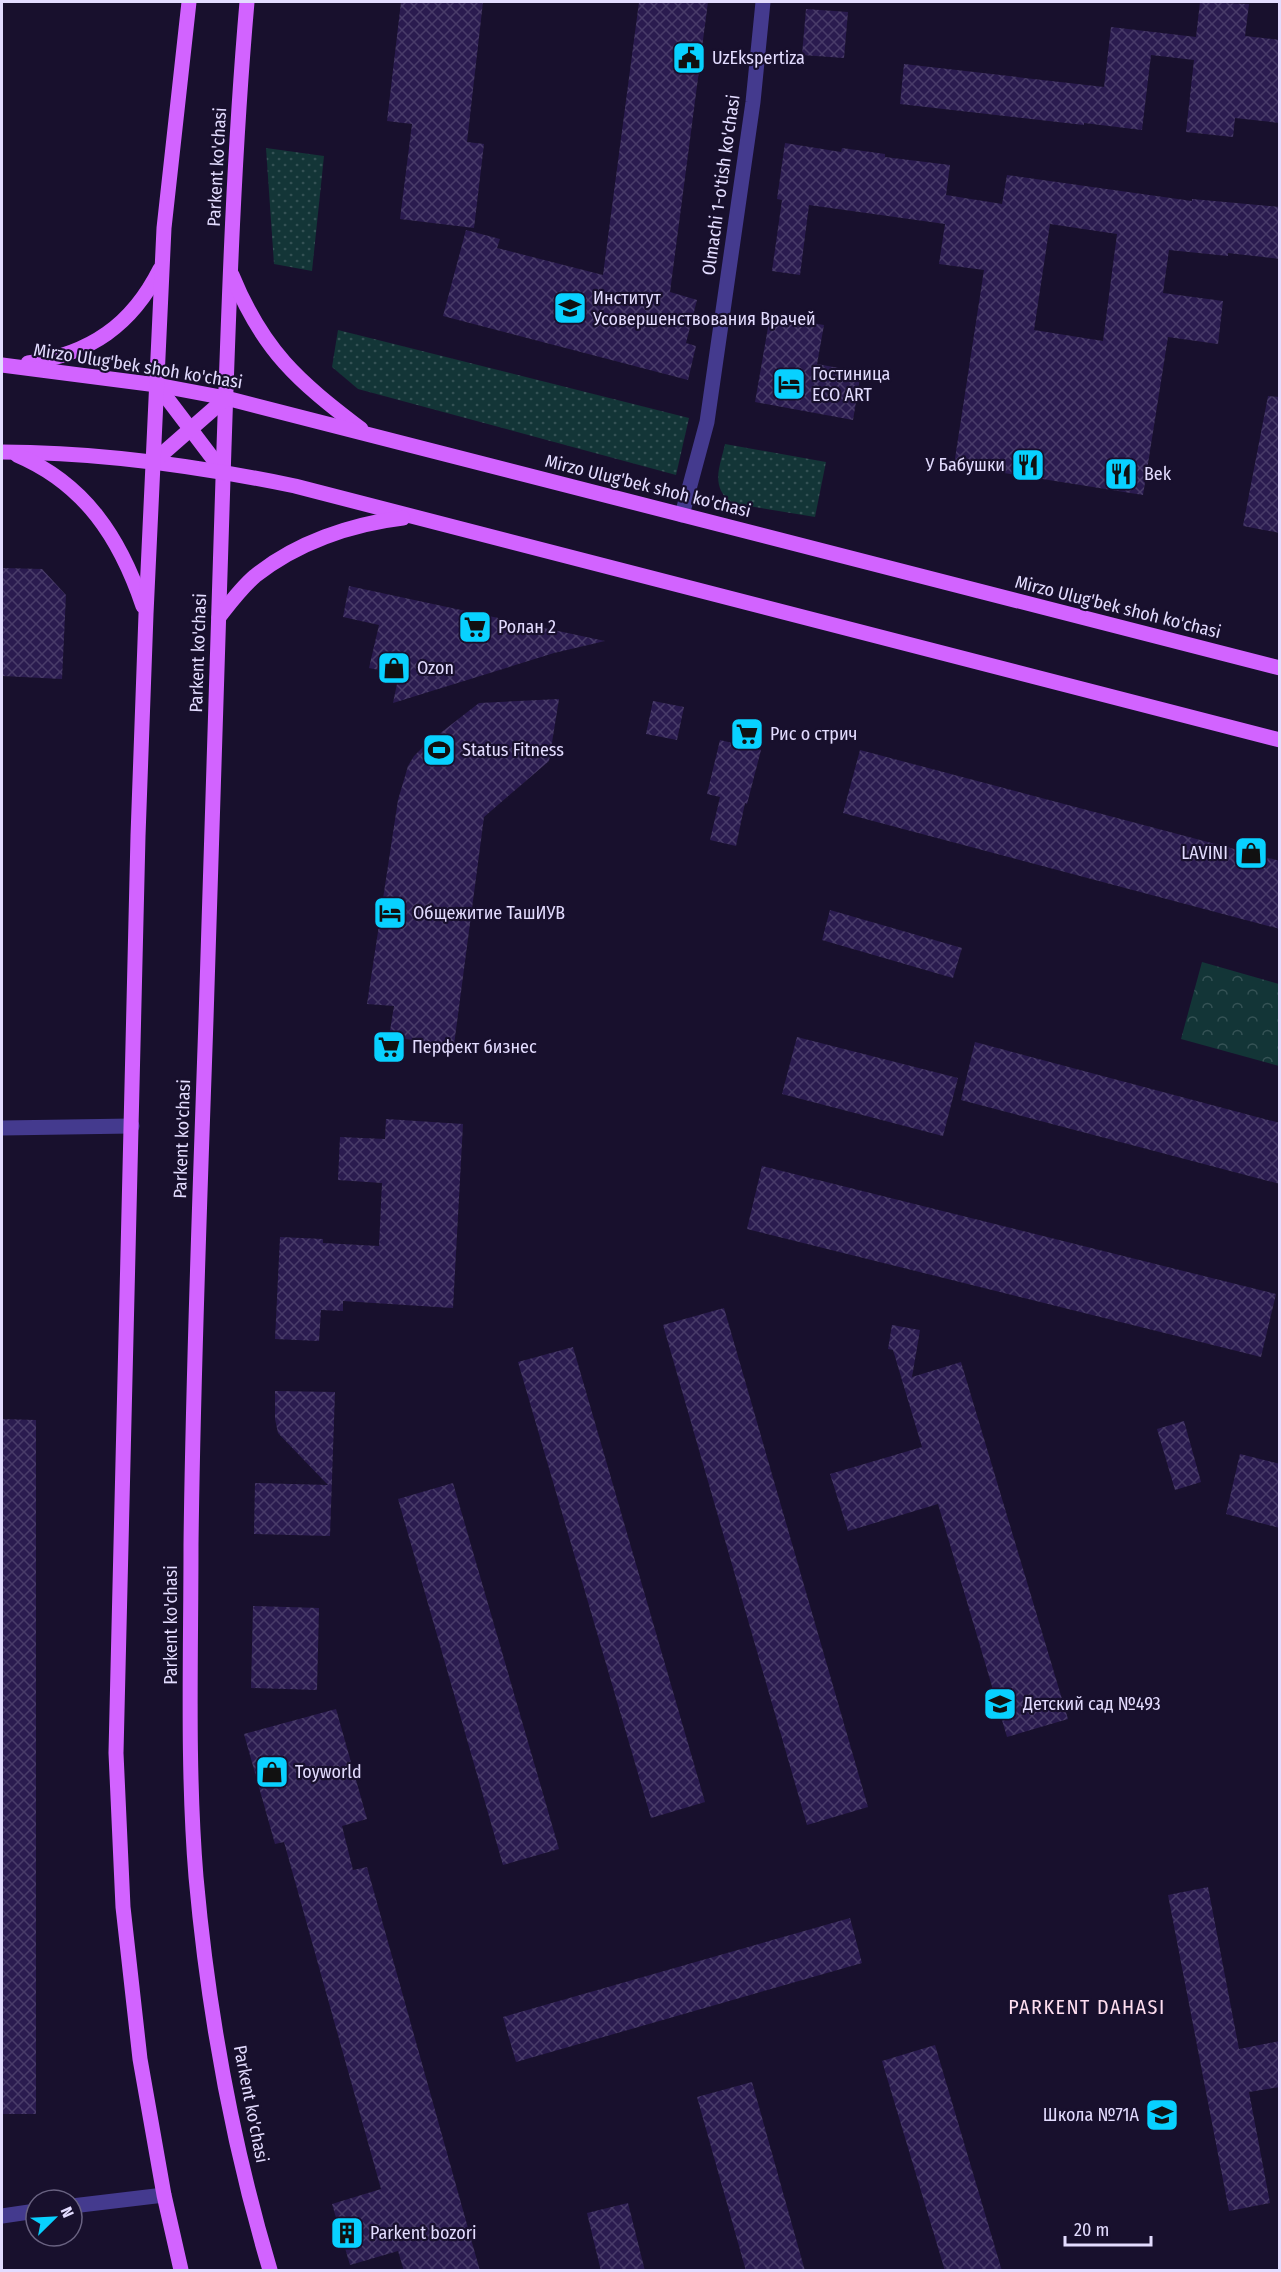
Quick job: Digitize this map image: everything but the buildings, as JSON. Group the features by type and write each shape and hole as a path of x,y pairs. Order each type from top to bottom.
{"main road":[{"path":"181,2271 164,2195 140,2059 123,1907 116,1753 138,836 146,615 164,228 189,2"},
{"name":"Parkent ko'chasi","path":"247,2 230,270 223,472 192,1427 190,1726 196,1874 209,1987 222,2070 239,2150 270,2271"},
{"path":"7,365 42,361 68,354 92,344 111,332 140,303 163,263"},
{"path":"230,270 250,315 278,357 313,392 365,433"},
{"name":"Mirzo Ulug'bek shoh ko'chasi","path":"7,365 157,385 226,398 1280,668"},
{"path":"157,385 223,472"},
{"path":"153,462 226,398"},
{"path":"5,452 66,453 153,462 223,472 295,486 1280,740"},
{"path":"5,452 52,474 93,509 122,554 146,615"},
{"path":"219,617 254,577 304,546 357,526 413,517"}],"street":[{"name":"Olmachi 1-o'tish ko'chasi","path":"682,515 706,422 753,102 763,2"},
{"path":"2,1128 132,1126"},
{"path":"84,2205 164,2195"},
{"path":"2,2216 24,2213"}],"green space":[{"path":"266,148 324,156 312,271 274,264"},
{"path":"338,330 689,418 676,475 358,389 332,367"},
{"path":"725,444 826,462 815,517 731,503 720,489 718,475"},
{"path":"1202,962 1279,984 1279,1066 1181,1039"}],"place":[{"name":"UzEkspertiza","path":"689,58"},
{"name":"Институт Усовершенствования Врачей","path":"570,308"},
{"name":"Гостиница ECO ART","path":"789,384"},
{"name":"У Бабушки","path":"1028,465"},
{"name":"Bek","path":"1121,474"},
{"name":"Ролан 2","path":"475,627"},
{"name":"Ozon","path":"394,668"},
{"name":"Рис о стрич","path":"747,734"},
{"name":"Status Fitness","path":"439,750"},
{"name":"LAVINI","path":"1251,853"},
{"name":"Общежитие ТашИУВ","path":"390,913"},
{"name":"Перфект бизнес","path":"389,1047"},
{"name":"Детский сад №493","path":"1000,1704"},
{"name":"Toyworld","path":"272,1772"},
{"name":"Школа №71А","path":"1162,2115"},
{"name":"Parkent bozori","path":"347,2233"}],"district":[{"name":"PARKENT DAHASI","path":"1087,2007"}]}
